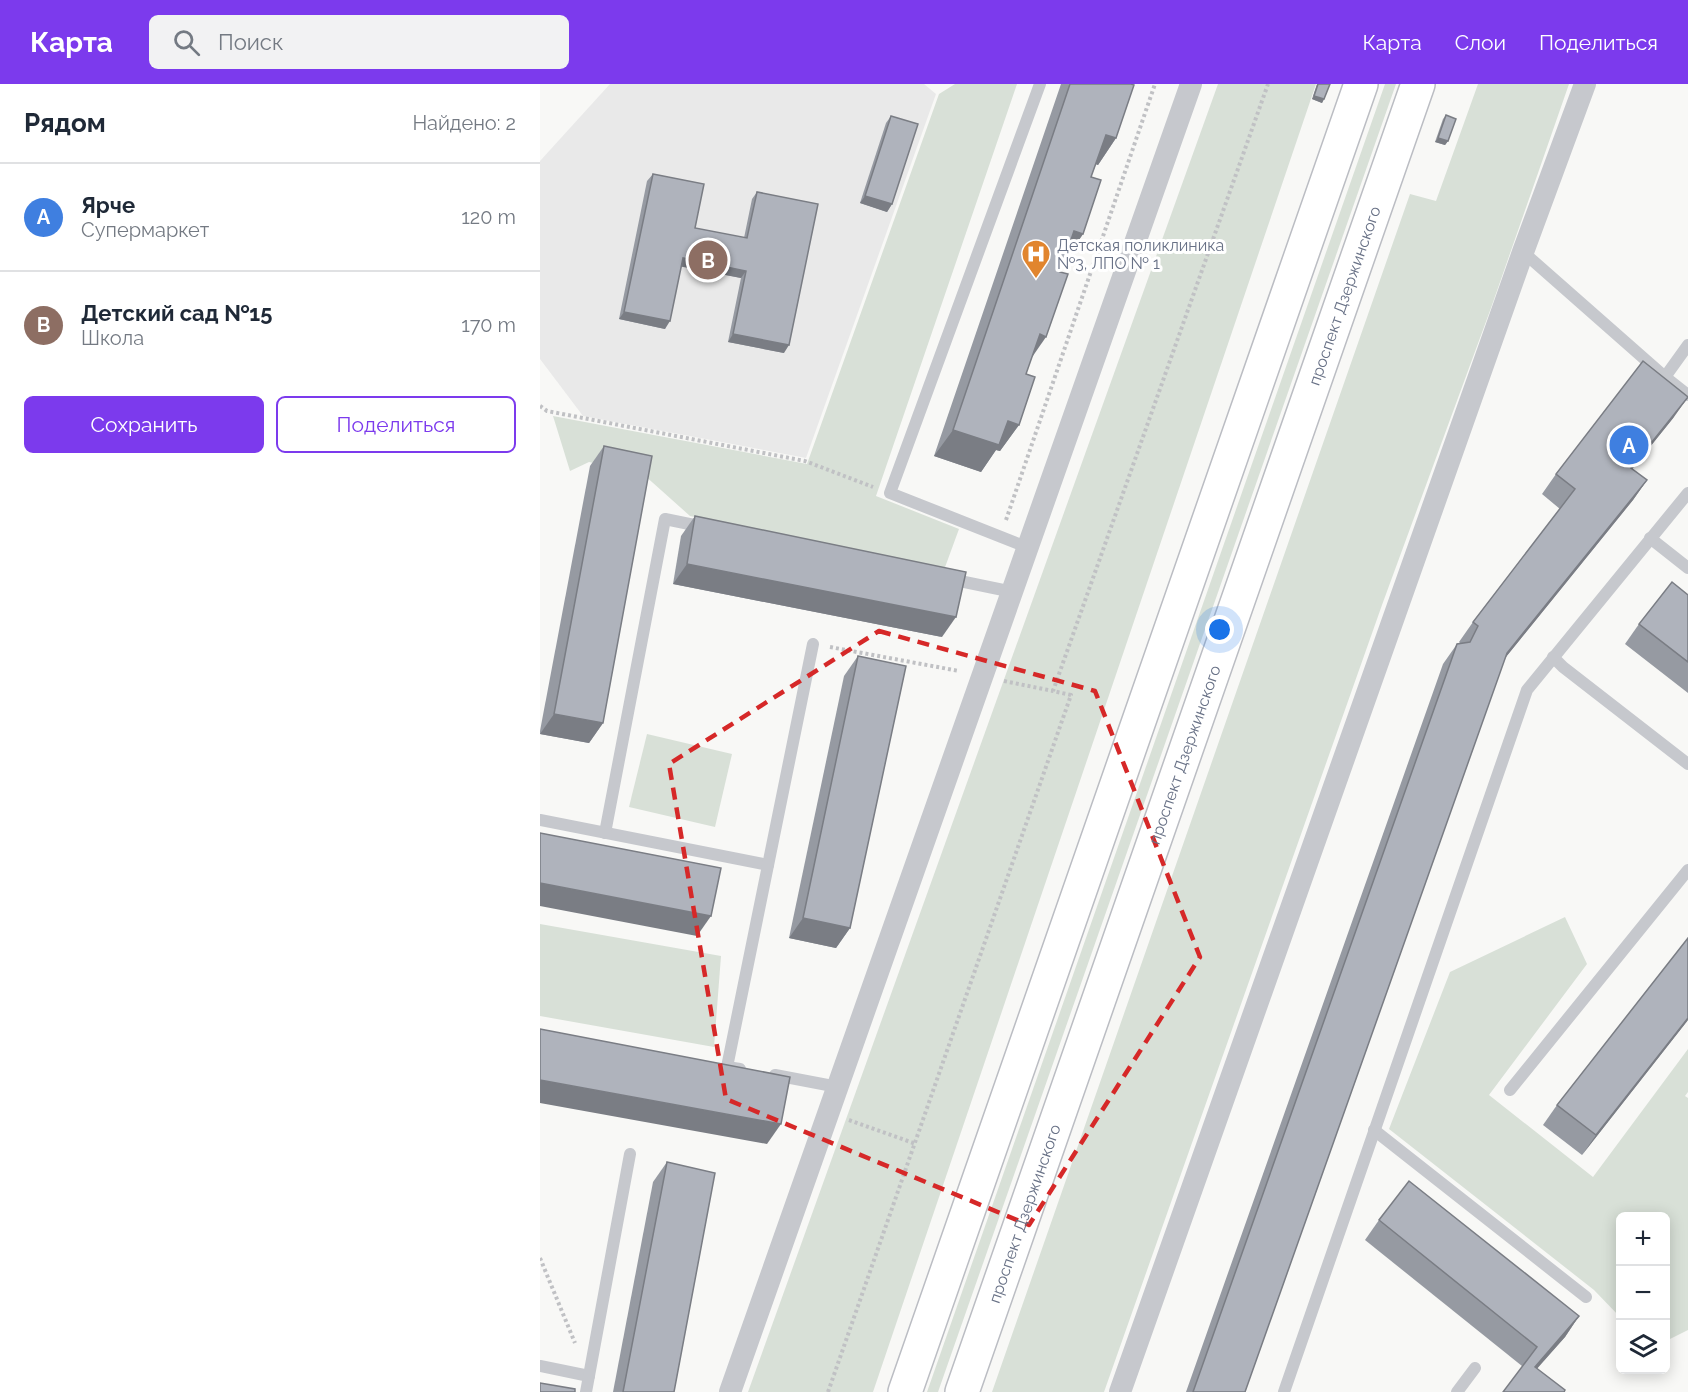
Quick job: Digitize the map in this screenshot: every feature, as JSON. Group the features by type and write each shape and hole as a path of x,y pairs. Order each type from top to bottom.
{"main road":[{"path":"905,1392 1361,84"},
{"name":"проспект Дзержинского","path":"962,1392 1418,84"}],"street":[{"path":"730,1392 1029,548 1190,84"},
{"path":"1120,1392 1523,252 1585,84"}],"lane":[{"path":"1029,548 890,493 1040,84"},
{"path":"1523,252 1688,395"},
{"path":"1665,376 1688,345"},
{"path":"1284,1392 1527,690 1688,493"},
{"path":"605,833 666,519 711,529"},
{"path":"1650,538 1688,568"},
{"path":"938,576 1013,592"},
{"path":"813,644 768,865 721,1066 838,1087"},
{"path":"1553,657 1688,764"},
{"path":"540,820 768,865"},
{"path":"1510,1090 1688,870"},
{"path":"1374,1130 1586,1297"},
{"path":"586,1392 630,1154"},
{"path":"540,1366 589,1376"},
{"path":"1457,1392 1475,1368"}],"path":[{"path":"1001,537 1155,84"},
{"path":"1053,692 1268,84"},
{"path":"540,406 547,411 805,460 890,493"},
{"path":"813,644 1071,695 828,1392"},
{"path":"829,1113 916,1144"},
{"path":"540,1258 589,1376"}],"highlighted area":[{"path":"879,631 1095,691 1200,957 1029,1225 726,1099 669,764"}],"shaded area":[{"path":"610,84 924,84 936,94 806,458 583,416 540,359 540,161"},
{"path":"955,84 1017,84 876,496 959,529 944,570 690,516 643,474 589,462 570,471 553,416 807,464 939,94"},
{"path":"1218,84 1316,84 873,1392 748,1392"},
{"path":"1385,84 1396,84 938,1392 927,1392"},
{"path":"1478,84 1569,84 1104,1392 992,1392 1410,194 1436,201"},
{"path":"647,734 732,754 715,827 629,807"},
{"path":"1565,917 1587,964 1489,1095 1593,1177 1688,1049 1688,1092 1685,1096 1688,1098 1688,1330 1670,1339 1670,1212 1616,1212 1616,1313 1594,1290 1389,1129 1450,972"},
{"path":"540,924 721,956 714,1047 540,1016"}],"building":[{"path":"1070,84 1134,85 1116,138 1106,135 1091,177 1101,180 1083,234 1074,231 1060,272 1068,274 1046,337 1040,334 1026,374 1035,377 1019,425 1008,421 999,445 953,430"},
{"path":"1318,84 1330,84 1324,99 1314,96"},
{"path":"1446,115 1456,119 1448,141 1438,138"},
{"path":"891,116 918,124 892,204 865,196"},
{"path":"653,174 704,184 695,228 747,238 757,192 818,204 789,345 733,334 746,271 683,258 670,321 624,312"},
{"path":"1643,361 1688,397 1631,468 1647,480 1507,653 1245,1392 1193,1392 1457,644 1470,642 1478,626 1473,622 1575,489 1556,474"},
{"path":"604,446 652,456 603,723 554,714"},
{"path":"695,516 966,572 956,617 687,564"},
{"path":"1672,582 1688,595 1688,662 1639,624"},
{"path":"858,656 906,666 850,928 803,918"},
{"path":"540,833 721,868 711,916 540,883"},
{"path":"1688,938 1688,1018 1596,1135 1557,1105"},
{"path":"540,1029 790,1077 781,1124 540,1080"},
{"path":"667,1162 715,1173 674,1392 623,1392"},
{"path":"1409,1181 1579,1316 1535,1367 1565,1390 1564,1392 1503,1392 1537,1347 1379,1220"},
{"path":"540,1383 575,1389 575,1392 540,1392"}],"place":[{"name":"Детский сад №15","path":"708,260"},
{"name":"Детская поликлиника №3, ЛПО № 1","path":"1036,280"},
{"name":"Ярче","path":"1629,445"}]}
